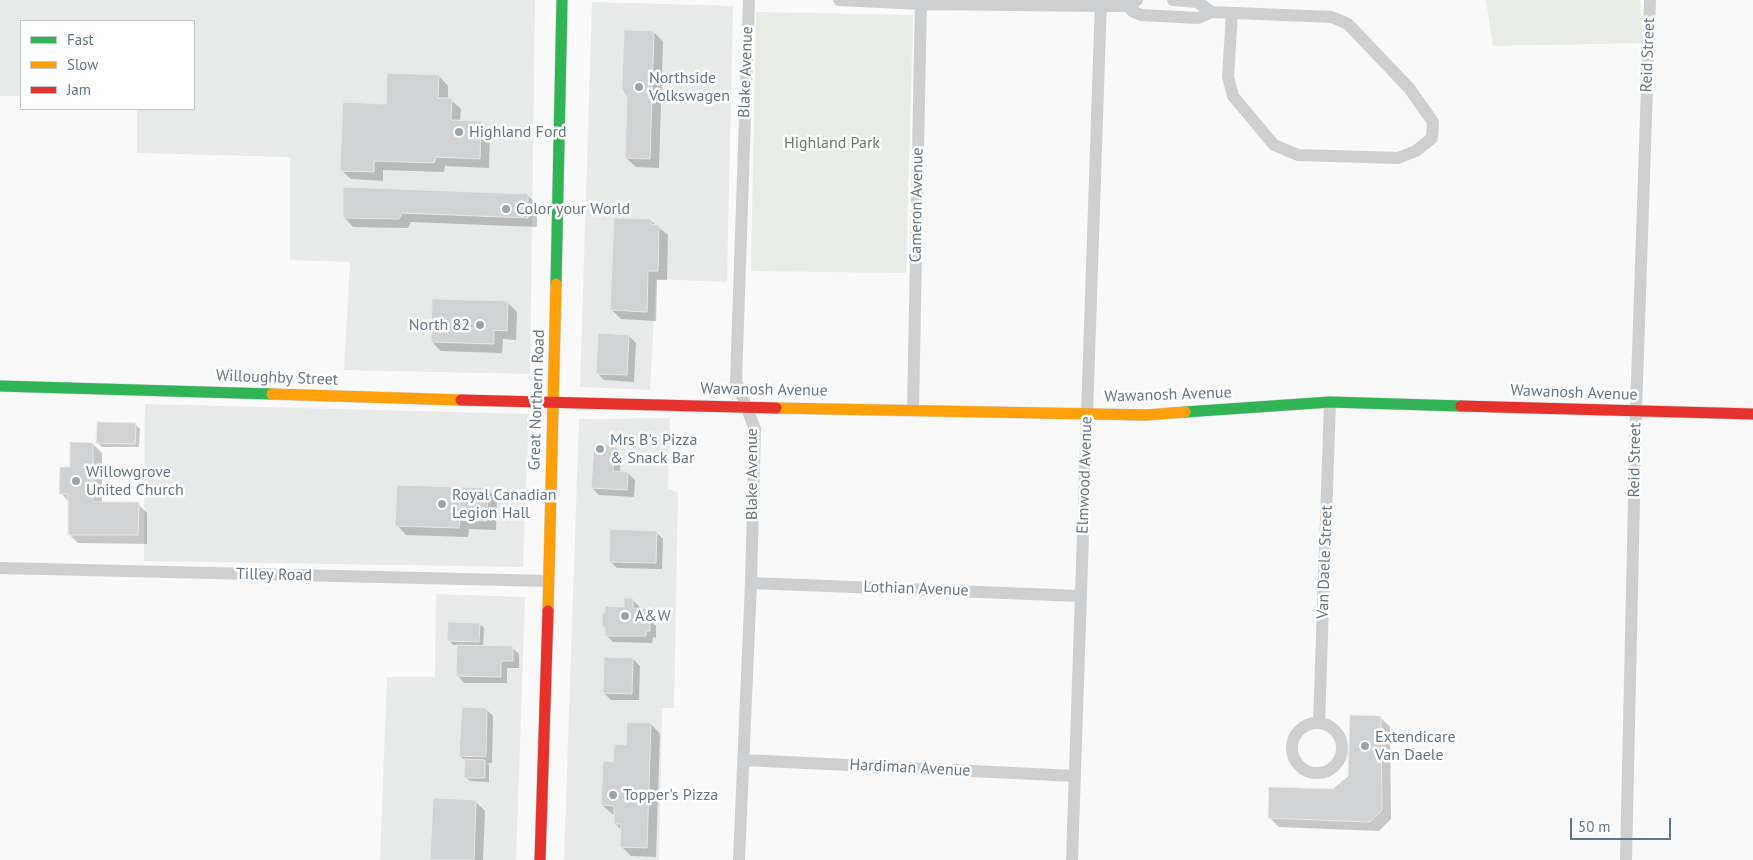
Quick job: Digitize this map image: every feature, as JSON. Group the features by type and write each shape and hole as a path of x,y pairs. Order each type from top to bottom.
{"street":[{"name":"Great Northern Road","path":"540,860 554,403 562,0"},
{"name":"Blake Avenue","path":"740,860 755,429 736,381 749,0"},
{"path":"839,0 1133,3 1132,11 1141,15 1198,18 1212,12"},
{"path":"1173,0 1197,2 1212,12 1332,17 1348,24 1409,88 1433,122 1432,138 1416,151 1398,158 1298,155 1274,145 1233,96 1228,77 1232,14"},
{"name":"Reid Street","path":"1626,860 1636,411 1650,0"},
{"name":"Cameron Avenue","path":"914,409 921,2"},
{"name":"Elmwood Avenue","path":"1072,860 1101,3"},
{"name":"Willoughby Street","path":"0,386 554,403"},
{"name":"Wawanosh Avenue","path":"554,403 1146,415 1330,402 1753,414"},
{"name":"Van Daele Street","path":"1319,723 1330,402"},
{"name":"Tilley Road","path":"0,568 548,581"},
{"name":"Lothian Avenue","path":"751,583 1081,596"},
{"path":"1319,723 1327,725 1334,730 1340,736 1342,744 1340,760 1335,767 1328,772 1320,774 1304,770 1297,764 1293,757 1292,749 1293,740 1303,727 1319,723"},
{"name":"Hardiman Avenue","path":"744,760 1075,776"}],"shaded area":[{"path":"0,0 535,0 530,374 344,370 350,262 290,260 290,157 137,153 137,110 195,110 195,20 20,20 20,96 0,96"},
{"path":"592,2 733,6 727,282 656,279 650,390 580,387"},
{"path":"145,404 529,414 523,567 144,561"},
{"path":"670,418 668,489 678,492 674,708 662,708 659,860 564,860 579,419"},
{"path":"436,594 525,597 516,860 380,860 387,677 435,677"}],"green space":[{"path":"1486,0 1640,0 1643,43 1493,46"},
{"name":"Highland Park","path":"756,12 913,15 906,273 751,271"}],"building":[{"path":"624,30 654,31 650,159 625,158 627,98 622,89"},
{"path":"387,73 439,75 438,98 452,98 451,120 481,121 480,159 436,157 434,163 374,161 374,172 340,171 343,102 386,104"},
{"path":"343,187 528,194 528,218 402,213 399,219 343,218"},
{"path":"614,218 651,219 651,224 659,225 658,271 648,271 647,312 610,310"},
{"path":"432,299 508,301 507,331 494,330 494,344 431,342"},
{"path":"598,333 629,335 627,375 596,374"},
{"path":"97,422 136,423 135,444 96,443"},
{"name":"Willowgrove United Church","path":"70,442 93,443 93,502 139,502 138,535 68,535 68,494 59,494 60,467 70,467"},
{"path":"594,444 615,445 613,471 628,472 627,490 591,488"},
{"name":"Royal Canadian Legion Hall","path":"397,485 488,488 487,521 460,520 459,528 395,526"},
{"path":"610,529 657,531 656,563 609,562"},
{"name":"A&W","path":"624,598 633,598 633,608 647,609 647,618 650,618 650,631 646,631 646,636 605,636 605,627 602,627 602,613 605,613 605,606 624,607"},
{"path":"448,622 480,623 479,642 447,641"},
{"path":"457,645 513,646 513,661 501,661 501,677 456,676"},
{"path":"604,657 633,658 632,694 603,693"},
{"path":"462,707 487,708 486,757 459,756"},
{"name":"Extendicare Van Daele","path":"1350,715 1381,716 1382,810 1370,822 1268,818 1269,787 1333,789 1348,776"},
{"path":"627,722 651,723 647,848 620,847 621,824 614,824 614,806 601,805 603,761 613,762 614,744 626,745"},
{"path":"465,759 485,760 485,778 464,778"},
{"path":"433,798 476,800 474,860 430,860"}],"traffic: fast":[{"path":"556,284 562,0"},
{"path":"0,386 272,394"},
{"path":"1185,412 1330,402 1461,406"}],"traffic: slow":[{"path":"548,611 556,284"},
{"path":"272,394 461,400"},
{"path":"776,408 1146,415 1185,412"}],"traffic: jam":[{"path":"461,400 776,408"},
{"path":"1461,406 1753,414"},
{"path":"540,860 548,611"}],"place":[{"name":"Northside Volkswagen","path":"639,87"},
{"name":"Highland Ford","path":"459,132"},
{"name":"Color your World","path":"506,209"},
{"name":"North 82","path":"480,325"},
{"name":"Mrs B's Pizza & Snack Bar","path":"600,449"},
{"name":"Willowgrove United Church","path":"76,481"},
{"name":"Royal Canadian Legion Hall","path":"442,504"},
{"name":"A&W","path":"625,616"},
{"name":"Extendicare Van Daele","path":"1365,746"},
{"name":"Topper's Pizza","path":"613,795"}]}
